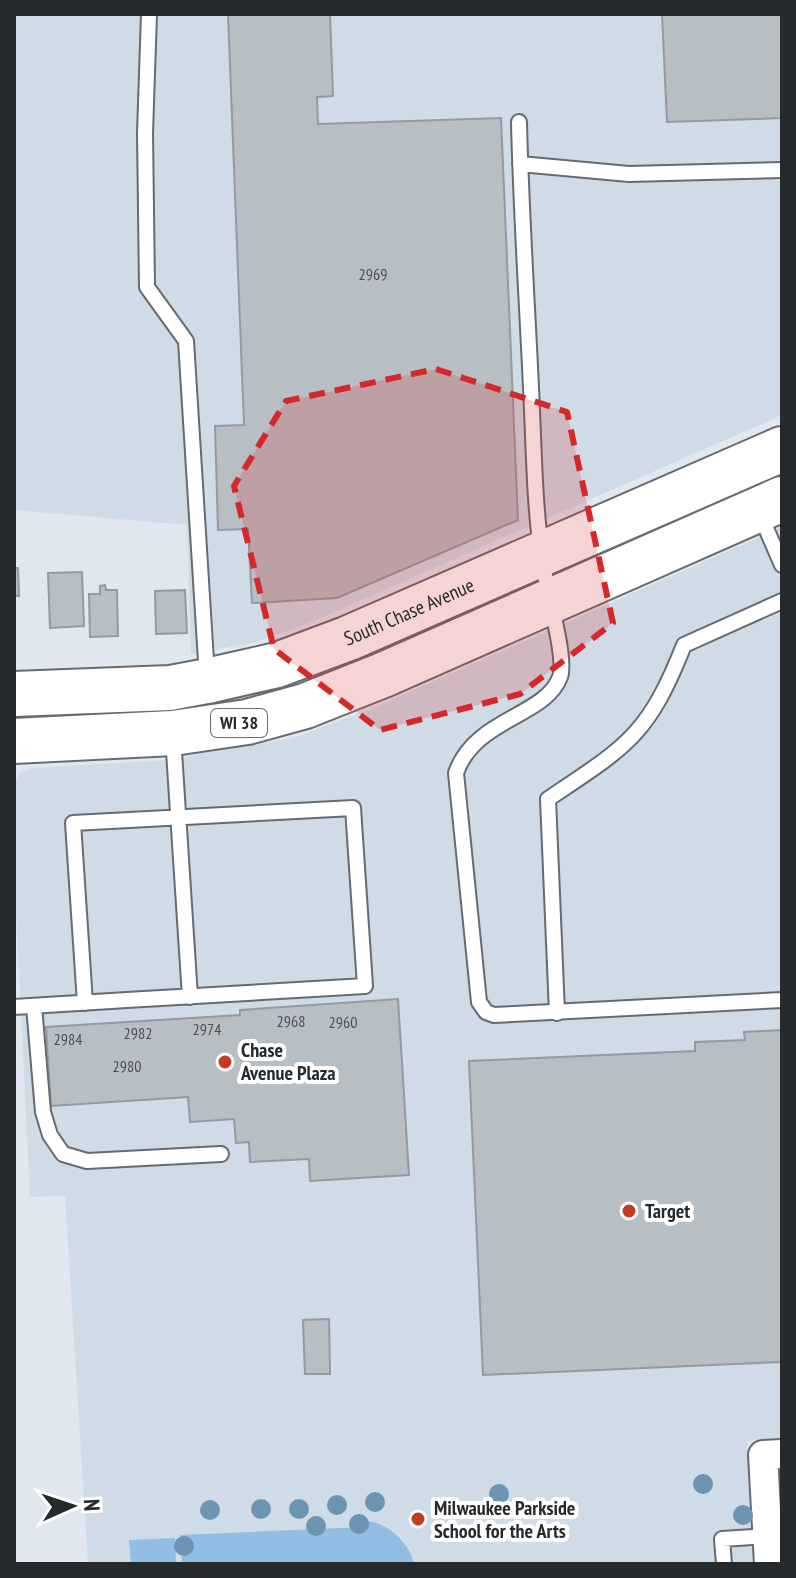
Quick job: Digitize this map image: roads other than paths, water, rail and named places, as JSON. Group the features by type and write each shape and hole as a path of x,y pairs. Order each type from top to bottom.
{"main road":[{"name":"South Chase Avenue","path":"14,694 178,704 247,722 305,706 548,602 756,491 782,449"},
{"name":"South Chase Avenue","path":"14,741 178,704 349,638 541,554 756,491"}],"street":[{"path":"769,1564 767,1536 773,1455"}],"lane":[{"path":"149,14 145,133 147,287 186,341 178,704 179,817 190,997"},
{"path":"519,122 541,554 548,602 562,658 560,677 549,693 476,739 463,753 456,773 479,1002 486,1012 494,1015 782,1000"},
{"path":"520,164 629,174 782,170"},
{"path":"756,491 782,565"},
{"path":"557,1013 548,799 619,752 636,735 664,694 684,645 782,601"},
{"path":"14,1007 34,1006 190,997 365,986 353,808 73,823 85,1003"},
{"path":"34,1006 43,1112 50,1135 63,1154 87,1161 221,1154"},
{"path":"724,1564 722,1539 767,1536"}],"place":[{"name":"Chase Avenue Plaza","path":"225,1062"},
{"name":"Target","path":"629,1211"},
{"name":"Milwaukee Parkside School for the Arts","path":"418,1519"}]}
